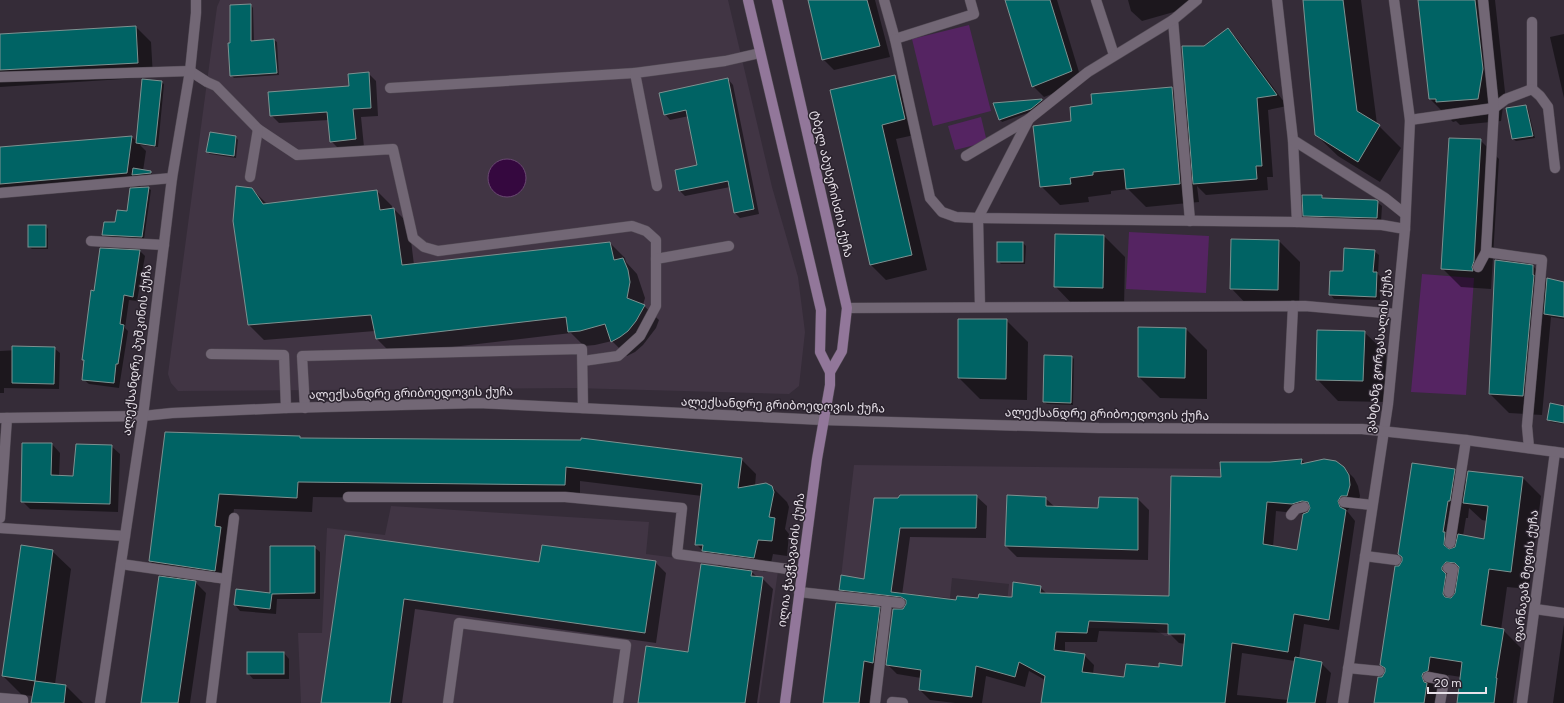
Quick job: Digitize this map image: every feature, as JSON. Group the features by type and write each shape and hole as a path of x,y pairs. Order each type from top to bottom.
{"main road":[{"path":"748,0 821,310 820,352 830,372"},
{"name":"ტბელ აბუსერისძის ქუჩა","path":"777,0 847,308 842,351 830,372 830,385 823,420"},
{"name":"ილია ჭავჭავაძის ქუჩა","path":"785,703 823,420"}],"street":[{"name":"ალექსანდრე პუშკინის ქუჩა","path":"100,703 143,416 172,178 190,71 196,0"},
{"path":"884,0 895,39 930,198 942,212 956,217 978,218 1298,222 1382,225 1405,229"},
{"path":"895,39 974,14 970,0"},
{"path":"1096,0 1114,55"},
{"path":"966,156 1029,119 1088,72 1172,20 1197,0"},
{"path":"1277,0 1293,140 1298,222"},
{"name":"ვახტანგ გორგასალის ქუჩა","path":"1343,703 1388,404 1405,229 1410,120 1394,0"},
{"path":"1478,267 1486,252 1494,108 1484,0"},
{"path":"1172,20 1190,221"},
{"path":"1532,22 1532,89 1540,96 1548,108 1555,168"},
{"path":"390,88 635,73 725,61 760,53"},
{"path":"0,77 190,71 216,86 258,129 297,155 393,149 413,238 424,247 438,251 632,226 646,231 656,240 656,306 640,336 618,356 582,362"},
{"path":"635,73 657,186"},
{"path":"1410,120 1494,108 1506,99 1532,89"},
{"path":"980,307 978,218 1029,119"},
{"path":"250,177 258,129"},
{"path":"1293,140 1385,198 1405,214"},
{"path":"0,193 172,178"},
{"path":"91,241 164,245"},
{"path":"656,259 729,246"},
{"path":"1486,252 1542,260 1527,426 1529,448"},
{"path":"847,308 1293,306 1396,314"},
{"path":"1290,388 1293,306"},
{"path":"305,408 302,356 582,348 583,408"},
{"path":"211,354 284,355 286,408"},
{"name":"ალექსანდრე გრიბოედოვის ქუჩა","path":"3,418 143,416 172,413 286,408 478,403 823,420 1099,428 1362,428 1560,453"},
{"path":"0,513 3,418"},
{"path":"1450,543 1466,440"},
{"name":"ფარნავაზ მეფის ქუჩა","path":"1522,703 1535,609 1560,453"},
{"path":"348,496 566,498 682,508 677,554 802,570"},
{"path":"1344,502 1372,506"},
{"path":"1291,515 1296,509 1304,507"},
{"path":"211,703 234,518"},
{"path":"0,528 125,536"},
{"path":"1365,556 1396,560"},
{"path":"121,564 226,579"},
{"path":"1448,568 1453,569 1449,592"},
{"path":"799,592 900,604"},
{"path":"875,703 887,602"},
{"path":"1535,609 1564,613"},
{"path":"448,703 459,623 626,645 618,703"},
{"path":"1348,668 1379,671"},
{"path":"1428,677 1444,680 1440,703"},
{"path":"0,698 23,700 23,703"},
{"path":"892,702 903,703"}],"shaded area":[{"path":"220,0 728,0 772,187 798,277 805,332 799,386 789,394 574,388 178,391 171,383 168,374 217,7"},
{"path":"969,25 991,111 933,126 912,39"},
{"path":"981,117 987,142 955,150 948,126"},
{"path":"507,159 520,165 526,178 520,191 507,197 494,191 488,178 494,165"},
{"path":"1129,232 1209,236 1206,293 1126,289"},
{"path":"1422,274 1474,278 1466,395 1411,392"},
{"path":"854,465 1221,469 1219,636 1165,636 1154,629 1088,628 1048,622 1005,620 1009,584 952,578 950,598 840,586"},
{"path":"391,506 649,522 646,554 778,571 759,703 301,703 298,633 322,633 327,528 385,535"}],"building":[{"path":"808,0 867,0 880,46 822,60"},
{"path":"1005,0 1050,0 1072,71 1032,87"},
{"path":"1303,0 1343,0 1357,111 1380,125 1358,162 1315,135"},
{"path":"1418,0 1475,0 1483,69 1478,99 1436,102 1436,99 1429,99"},
{"path":"251,4 251,41 274,39 277,73 230,76 228,43 230,43 230,5"},
{"path":"136,26 138,63 0,70 0,34"},
{"path":"1228,28 1277,95 1257,98 1262,166 1256,166 1257,179 1193,184 1182,46 1204,46"},
{"path":"369,72 371,108 353,109 356,139 330,142 327,112 270,116 268,92 349,86 348,74"},
{"path":"895,75 905,119 882,125 912,255 870,265 830,90"},
{"path":"728,78 754,209 734,213 728,181 679,191 675,170 697,165 686,110 664,115 659,93"},
{"path":"142,79 162,81 155,146 136,143"},
{"path":"1172,87 1180,184 1126,189 1124,169 1093,172 1093,175 1070,178 1071,184 1040,187 1033,126 1071,121 1070,107 1092,104 1091,94"},
{"path":"1042,99 1031,109 999,120 993,103"},
{"path":"1526,105 1533,136 1512,139 1506,108"},
{"path":"210,132 236,136 234,156 206,152"},
{"path":"132,136 127,173 0,184 0,147"},
{"path":"1449,138 1481,139 1474,261 1472,267 1473,271 1441,269"},
{"path":"133,168 151,171 151,173 132,175"},
{"path":"236,186 252,188 263,204 377,190 380,210 394,208 402,265 610,242 614,260 623,258 628,270 630,282 627,298 645,305 636,321 628,331 611,342 605,324 580,331 568,332 566,317 376,339 371,315 248,325 233,221"},
{"path":"149,187 142,237 102,235 104,222 115,222 117,210 127,211 130,188"},
{"path":"1302,195 1322,195 1322,198 1376,200 1378,201 1377,218 1303,216"},
{"path":"28,225 46,225 46,247 28,247"},
{"path":"1055,234 1104,235 1103,288 1054,287"},
{"path":"1231,239 1279,240 1278,290 1230,289"},
{"path":"997,242 1023,242 1023,262 997,262"},
{"path":"100,248 140,250 133,297 124,295 120,324 124,325 118,364 116,364 114,383 82,380 84,360 82,360 91,290 94,291"},
{"path":"1344,248 1375,250 1373,272 1377,272 1376,297 1329,295 1330,271 1343,271"},
{"path":"1495,260 1533,265 1534,275 1523,396 1489,394"},
{"path":"1547,278 1564,282 1564,317 1544,314"},
{"path":"958,319 1007,319 1006,379 958,378"},
{"path":"1138,327 1186,328 1185,378 1138,377"},
{"path":"1317,330 1365,331 1363,381 1316,380"},
{"path":"12,346 55,347 54,384 12,383"},
{"path":"1044,355 1072,356 1071,403 1043,402"},
{"path":"1550,403 1564,406 1564,423 1547,420"},
{"path":"165,432 300,436 300,438 581,440 581,438 742,458 738,488 766,483 772,486 774,492 769,517 775,518 772,541 758,540 754,558 702,551 703,545 695,545 702,484 566,467 565,485 298,482 297,498 219,494 215,526 221,527 215,571 149,561"},
{"path":"22,443 52,443 51,475 73,476 76,444 112,445 110,504 21,502"},
{"path":"1302,459 1301,464 1324,459 1336,461 1344,467 1349,475 1350,485 1347,496 1341,496 1338,501 1340,507 1346,510 1329,620 1294,614 1288,652 1232,643 1225,703 1041,703 1045,676 1019,662 1015,677 976,666 972,697 919,690 921,670 886,665 893,609 903,609 906,604 906,600 901,597 839,590 841,575 864,579 874,498 898,498 900,495 977,495 976,528 900,528 891,592 956,600 957,596 978,598 979,594 1012,597 1013,582 1041,586 1040,593 1169,596 1171,476 1221,477 1220,462 1270,462","holes":["1302,501 1308,502 1310,508 1308,512 1303,514 1297,550 1263,544 1267,502 1292,504","1089,621 1168,624 1168,634 1185,634 1182,666 1159,663 1159,667 1126,664 1124,677 1082,672 1085,654 1054,650 1056,632 1087,633"]},
{"path":"1412,463 1455,469 1443,532 1445,532 1444,545 1449,549 1455,547 1458,534 1484,539 1488,506 1463,503 1468,471 1523,477 1511,572 1489,569 1481,625 1504,629 1496,678 1494,703 1457,703 1462,662 1430,657 1428,671 1423,673 1422,676 1424,682 1427,683 1424,703 1374,703 1378,677 1382,677 1385,672 1385,668 1380,665 1395,566 1399,566 1402,561 1402,557 1398,554","holes":["1446,562 1455,563 1459,567 1455,593 1451,598 1445,597 1443,594 1446,574 1442,570 1442,567"]},
{"path":"1007,495 1046,497 1046,506 1098,508 1099,497 1138,498 1138,550 1005,546"},
{"path":"345,535 539,562 542,545 656,561 645,633 404,599 390,703 321,703"},
{"path":"21,545 53,550 35,681 2,676"},
{"path":"270,546 315,546 315,593 272,594 270,609 234,605 236,589 270,593"},
{"path":"701,564 752,571 751,576 763,577 745,703 638,703 646,646 688,652"},
{"path":"159,576 196,581 178,703 141,703"},
{"path":"836,603 880,607 873,663 864,661 859,703 823,703"},
{"path":"247,652 284,652 284,674 247,674"},
{"path":"1295,657 1322,662 1315,703 1287,703"},
{"path":"35,681 66,685 64,703 31,703"}]}
